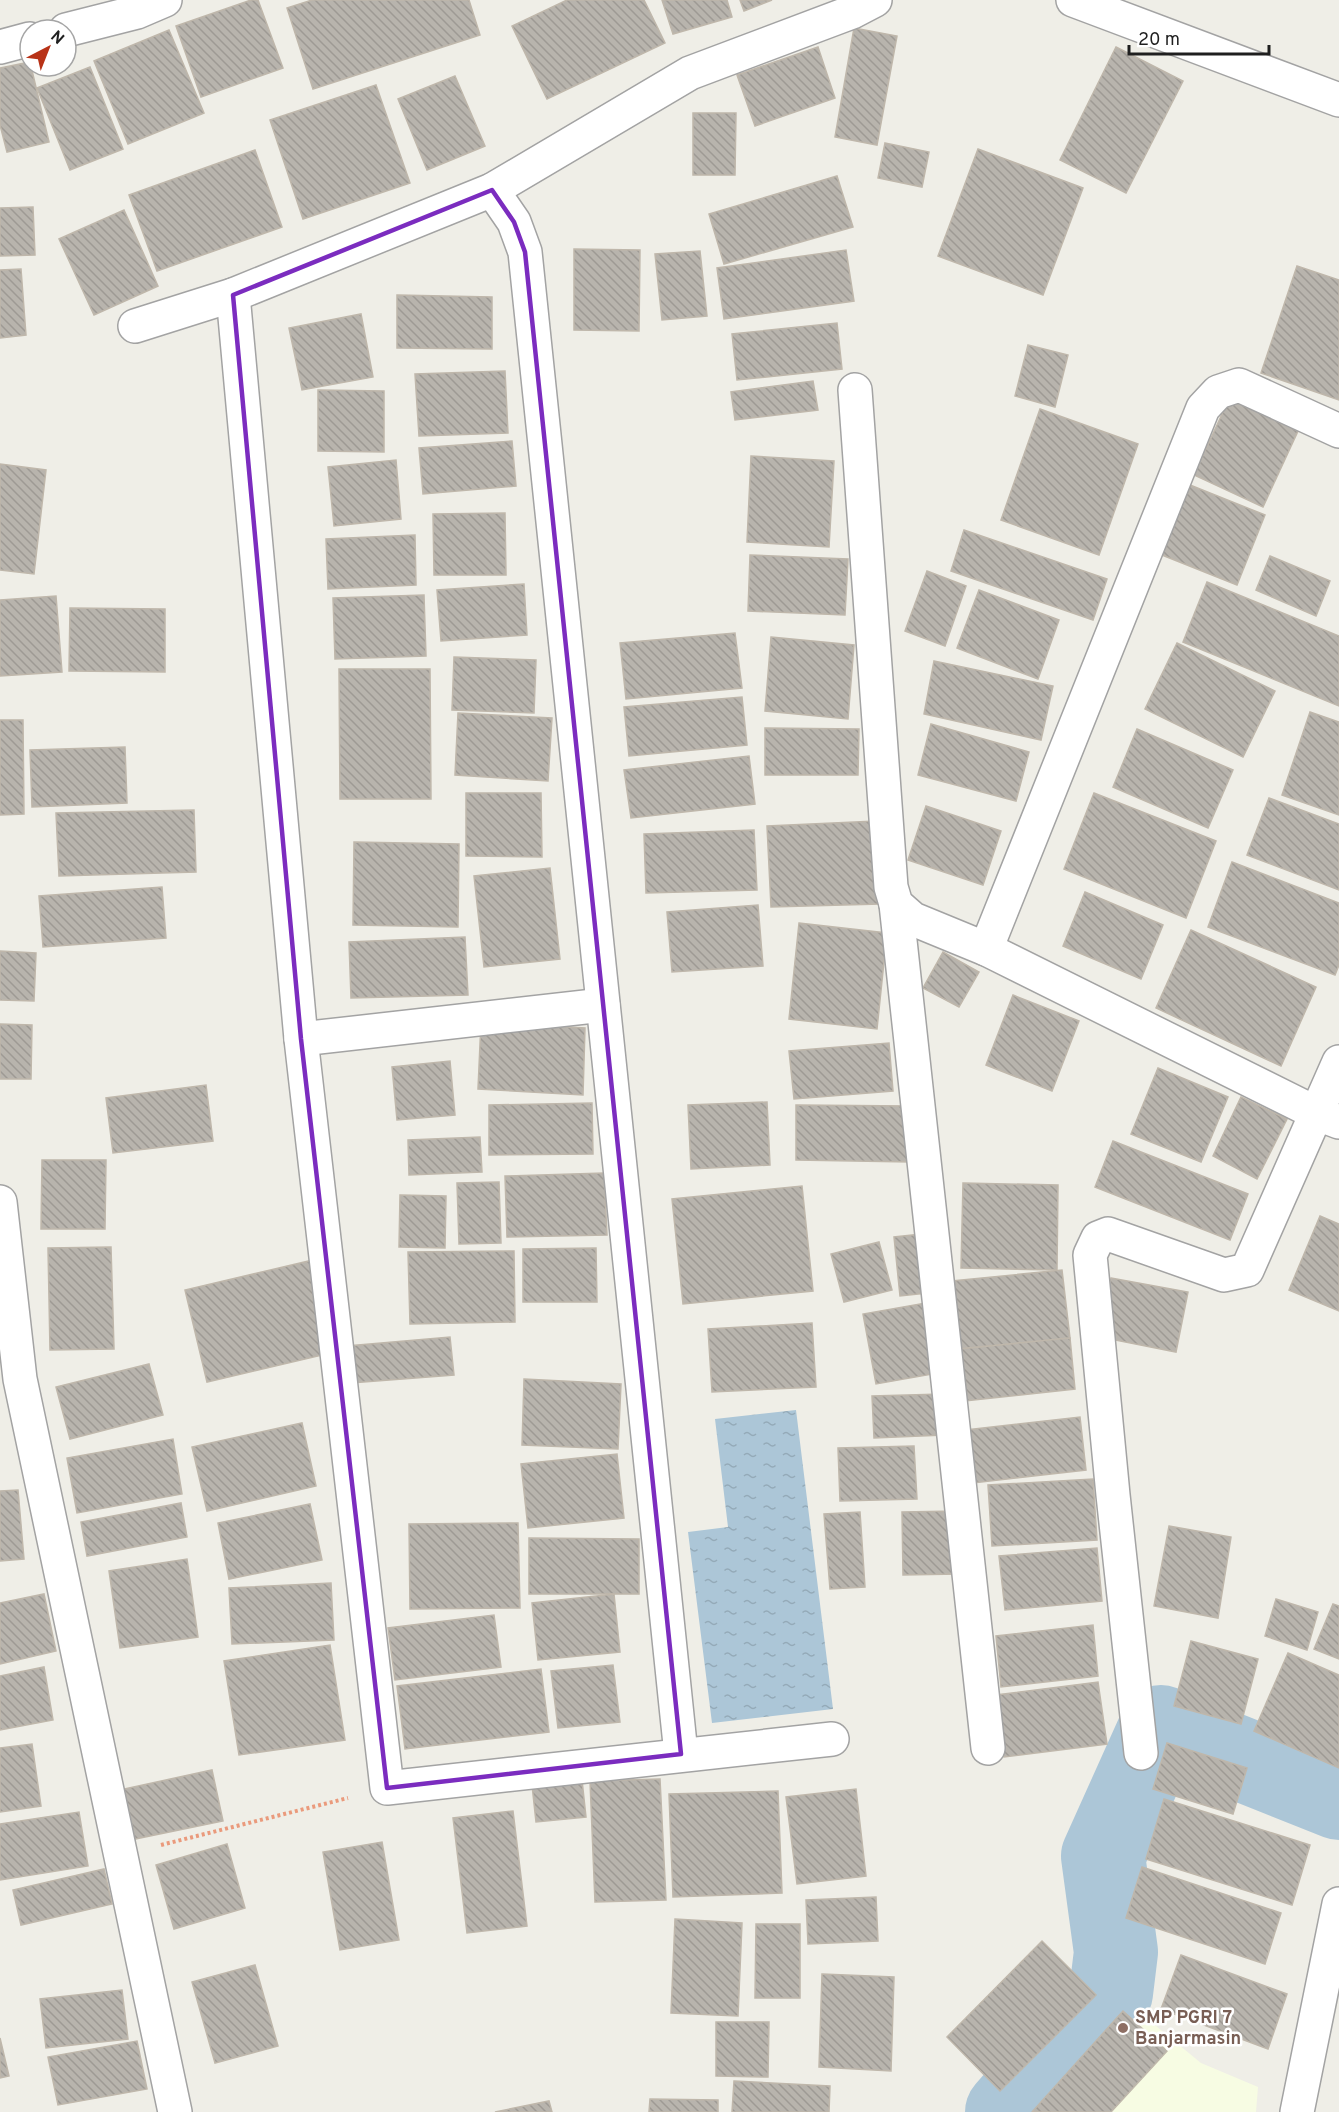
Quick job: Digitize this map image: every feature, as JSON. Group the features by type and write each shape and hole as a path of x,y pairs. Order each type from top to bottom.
{"street":[{"path":"78,27 137,12 165,0"},
{"path":"135,326 233,295 492,190 690,73 852,12 875,0"},
{"path":"1073,0 1339,100"},
{"path":"0,47 18,42"},
{"path":"492,190 514,222 525,252 681,1754"},
{"path":"233,295 301,1039 387,1788 832,1739"},
{"path":"986,949 1203,408 1218,392 1239,385 1339,431"},
{"path":"855,390 891,887 896,904 988,1748"},
{"path":"896,904 913,920 986,949 1328,1118"},
{"path":"301,1039 603,1005"},
{"path":"1141,1753 1090,1255 1098,1238 1108,1234 1224,1275 1247,1270 1328,1118 1339,1062"},
{"path":"0,1202 20,1379 12,1401 121,1854 175,2112"},
{"path":"1297,2112 1339,1904"}],"path":[{"path":"121,1854 165,1845 387,1788"}],"highlighted area":[{"path":"492,190 514,222 525,252 681,1754 387,1788 301,1039 233,295"}],"shaded area":[{"name":"SMP PGRI 7 Banjarmasin","path":"1116,1993 1201,2063 1258,2087 1256,2112 1020,2112"}],"water":[{"path":"796,1410 833,1709 712,1723 688,1532 728,1527 715,1419"}],"building":[{"path":"251,0 258,0 283,68 201,97 176,26"},
{"path":"312,0 469,0 480,35 313,89 287,8"},
{"path":"567,0 644,0 665,43 547,99 512,26"},
{"path":"662,0 727,0 732,17 673,34"},
{"path":"740,0 772,0 744,11"},
{"path":"854,28 897,36 877,145 835,137"},
{"path":"169,30 204,113 128,144 94,61"},
{"path":"818,47 835,98 755,126 737,75"},
{"path":"1116,47 1183,81 1126,193 1060,160"},
{"path":"18,64 18,78 34,78 49,142 7,152 0,125 0,68"},
{"path":"90,67 123,149 70,170 37,88 62,78 78,78 78,72"},
{"path":"455,76 485,146 427,170 398,99"},
{"path":"376,85 410,183 303,219 270,120"},
{"path":"693,113 736,113 735,175 693,175"},
{"path":"885,143 929,152 922,187 878,178"},
{"path":"978,149 1083,188 1043,295 938,256"},
{"path":"255,150 282,227 157,271 129,195"},
{"path":"837,176 853,227 724,264 709,214"},
{"path":"33,207 35,255 0,256 0,208"},
{"path":"124,210 158,286 94,315 59,239"},
{"path":"574,249 640,250 639,331 574,330"},
{"path":"846,250 854,301 724,319 717,268"},
{"path":"700,251 707,316 662,320 655,254"},
{"path":"1297,266 1339,280 1339,400 1261,373"},
{"path":"21,269 26,335 0,338 0,270"},
{"path":"397,295 492,297 492,349 397,348"},
{"path":"361,314 373,377 302,390 289,328"},
{"path":"837,323 842,369 737,380 732,334"},
{"path":"1028,345 1068,355 1055,407 1015,396"},
{"path":"505,371 508,433 419,436 415,374"},
{"path":"813,381 818,410 735,420 731,392"},
{"path":"318,390 384,391 384,452 318,451"},
{"path":"1229,399 1298,431 1263,507 1194,475"},
{"path":"1040,409 1138,444 1099,555 1001,520"},
{"path":"512,441 516,486 423,494 419,448"},
{"path":"751,456 834,461 829,547 747,542"},
{"path":"396,460 401,519 334,526 328,467"},
{"path":"0,464 46,470 34,574 0,570"},
{"path":"1190,485 1265,515 1237,585 1162,555"},
{"path":"505,513 506,575 434,575 433,514"},
{"path":"964,530 1107,579 1093,620 951,571"},
{"path":"415,535 416,585 328,589 326,539"},
{"path":"750,555 848,559 845,615 748,611"},
{"path":"1270,556 1330,581 1316,616 1256,590"},
{"path":"927,571 966,586 945,646 905,631"},
{"path":"1207,582 1339,636 1339,706 1183,642"},
{"path":"524,584 527,635 441,641 437,590"},
{"path":"979,590 1059,620 1038,679 957,648"},
{"path":"424,595 426,656 335,659 333,598"},
{"path":"56,596 62,672 0,676 0,600"},
{"path":"70,608 165,609 165,672 69,671"},
{"path":"735,633 742,688 626,699 620,643"},
{"path":"771,637 854,645 848,719 765,711"},
{"path":"1177,643 1275,691 1243,757 1145,709"},
{"path":"454,657 536,660 534,713 452,710"},
{"path":"934,661 1053,686 1041,740 924,714"},
{"path":"339,669 430,669 431,799 340,799"},
{"path":"742,697 747,745 629,756 624,707"},
{"path":"1310,712 1339,722 1339,815 1282,795"},
{"path":"458,713 552,718 548,781 455,775"},
{"path":"0,720 23,720 24,814 0,815"},
{"path":"931,724 1029,752 1016,801 918,775"},
{"path":"765,728 859,729 858,775 765,775"},
{"path":"1137,729 1233,770 1208,828 1113,787"},
{"path":"125,747 127,803 32,807 30,750"},
{"path":"749,756 755,804 631,818 624,770"},
{"path":"466,793 541,793 542,857 466,856"},
{"path":"1094,793 1216,841 1186,918 1064,869"},
{"path":"1269,798 1339,824 1339,890 1247,855"},
{"path":"926,806 1001,831 983,885 908,860"},
{"path":"194,810 196,872 59,876 56,813"},
{"path":"876,821 880,904 771,907 767,826"},
{"path":"754,830 757,890 646,893 644,834"},
{"path":"354,842 459,844 458,927 353,925"},
{"path":"1232,862 1339,903 1339,965 1335,975 1208,927"},
{"path":"550,868 560,959 484,967 474,876"},
{"path":"162,887 166,938 43,947 39,896"},
{"path":"1085,892 1163,925 1141,979 1063,946"},
{"path":"758,905 763,966 672,972 667,912"},
{"path":"799,923 887,933 877,1029 789,1019"},
{"path":"1191,930 1316,987 1281,1066 1156,1008"},
{"path":"465,937 468,995 351,998 349,942"},
{"path":"0,951 36,953 34,1001 0,1000"},
{"path":"943,952 979,972 959,1007 923,988"},
{"path":"1013,995 1079,1021 1052,1091 986,1065"},
{"path":"481,1022 585,1028 583,1095 478,1089"},
{"path":"0,1024 32,1025 31,1079 0,1079"},
{"path":"889,1043 893,1091 794,1099 789,1051"},
{"path":"450,1061 455,1115 397,1120 392,1067"},
{"path":"1158,1068 1228,1097 1201,1162 1131,1134"},
{"path":"206,1085 213,1141 113,1153 106,1098"},
{"path":"1241,1097 1287,1119 1257,1179 1213,1156"},
{"path":"767,1102 770,1165 691,1169 688,1105"},
{"path":"592,1103 593,1154 489,1155 489,1105"},
{"path":"796,1105 910,1106 910,1162 796,1160"},
{"path":"480,1137 482,1172 409,1175 408,1140"},
{"path":"1113,1141 1248,1194 1230,1240 1095,1187"},
{"path":"42,1160 106,1160 105,1229 41,1229"},
{"path":"604,1173 607,1235 507,1237 505,1176"},
{"path":"499,1182 501,1243 459,1244 457,1183"},
{"path":"963,1183 1058,1185 1057,1270 961,1268"},
{"path":"802,1186 813,1291 683,1304 672,1199"},
{"path":"400,1195 446,1196 445,1248 399,1247"},
{"path":"1320,1216 1339,1224 1339,1311 1289,1290"},
{"path":"921,1234 927,1293 900,1296 894,1237"},
{"path":"879,1242 892,1290 844,1302 831,1254"},
{"path":"111,1247 114,1349 50,1350 48,1248"},
{"path":"596,1248 597,1302 523,1302 523,1249"},
{"path":"514,1251 515,1322 410,1324 408,1252"},
{"path":"313,1260 335,1352 207,1382 185,1290"},
{"path":"1062,1270 1070,1338 959,1349 952,1281"},
{"path":"1111,1278 1188,1292 1176,1352 1100,1337"},
{"path":"931,1302 944,1372 876,1384 863,1314"},
{"path":"812,1323 816,1387 712,1392 708,1329"},
{"path":"450,1337 454,1375 351,1383 347,1346"},
{"path":"1070,1338 1075,1389 965,1401 959,1349"},
{"path":"149,1364 163,1415 70,1439 56,1387"},
{"path":"524,1379 621,1384 618,1449 522,1445"},
{"path":"942,1394 944,1435 874,1438 872,1396"},
{"path":"1080,1417 1086,1470 973,1483 966,1430"},
{"path":"302,1423 316,1486 207,1511 192,1447"},
{"path":"173,1439 182,1494 77,1513 67,1458"},
{"path":"914,1446 917,1499 840,1501 838,1448"},
{"path":"617,1454 624,1518 528,1528 521,1464"},
{"path":"1093,1479 1097,1540 992,1546 988,1485"},
{"path":"18,1490 24,1559 0,1561 0,1491"},
{"path":"181,1503 187,1537 87,1556 81,1522"},
{"path":"310,1504 322,1560 229,1579 218,1523"},
{"path":"957,1511 958,1574 903,1575 902,1512"},
{"path":"860,1512 865,1587 830,1589 824,1514"},
{"path":"518,1523 520,1608 410,1609 409,1524"},
{"path":"1169,1526 1231,1537 1218,1618 1154,1606"},
{"path":"529,1538 639,1539 639,1594 529,1594"},
{"path":"1097,1548 1102,1601 1005,1610 999,1556"},
{"path":"187,1559 198,1637 120,1648 109,1571"},
{"path":"331,1583 334,1640 232,1644 229,1588"},
{"path":"44,1594 56,1651 0,1664 0,1603"},
{"path":"614,1594 620,1652 538,1660 532,1603"},
{"path":"1276,1599 1318,1612 1307,1650 1265,1636"},
{"path":"1333,1604 1339,1606 1339,1659 1314,1649"},
{"path":"494,1615 501,1667 395,1680 388,1628"},
{"path":"1093,1625 1098,1676 1001,1687 996,1636"},
{"path":"1191,1641 1258,1659 1241,1724 1174,1706"},
{"path":"330,1645 345,1740 239,1755 224,1661"},
{"path":"1288,1653 1339,1675 1339,1768 1254,1731"},
{"path":"613,1665 620,1722 558,1728 551,1671"},
{"path":"44,1667 53,1720 0,1730 0,1676"},
{"path":"541,1669 549,1732 405,1749 397,1686"},
{"path":"1098,1682 1107,1744 1004,1757 996,1695"},
{"path":"1167,1743 1247,1768 1233,1814 1153,1789"},
{"path":"32,1744 41,1806 0,1812 0,1748"},
{"path":"212,1770 223,1821 135,1839 124,1789"},
{"path":"660,1779 666,1900 595,1902 590,1781"},
{"path":"582,1780 586,1817 536,1822 532,1785"},
{"path":"856,1789 866,1876 797,1884 786,1797"},
{"path":"778,1791 782,1893 673,1897 669,1794"},
{"path":"1164,1799 1310,1845 1292,1905 1146,1859"},
{"path":"513,1811 527,1926 467,1933 453,1818"},
{"path":"79,1812 88,1866 0,1880 0,1824"},
{"path":"382,1842 399,1940 340,1950 323,1852"},
{"path":"227,1844 245,1908 174,1929 156,1865"},
{"path":"1142,1867 1281,1913 1265,1964 1126,1918"},
{"path":"104,1869 112,1904 21,1925 13,1890"},
{"path":"876,1897 878,1941 808,1944 806,1900"},
{"path":"675,1919 742,1923 738,2016 671,2013"},
{"path":"756,1924 800,1924 800,1998 755,1998"},
{"path":"1042,1941 1096,1995 1000,2091 947,2037"},
{"path":"1181,1955 1287,1994 1268,2049 1161,2009"},
{"path":"255,1965 278,2046 215,2063 192,1982"},
{"path":"822,1974 894,1977 891,2071 819,2067"},
{"path":"122,1990 128,2039 46,2048 40,1999"},
{"path":"1123,2011 1167,2051 1111,2112 1032,2112"},
{"path":"716,2022 769,2022 768,2077 716,2076"},
{"path":"0,2038 9,2076 0,2078"},
{"path":"137,2041 147,2089 58,2105 48,2057"},
{"path":"734,2081 830,2086 829,2112 732,2112"},
{"path":"650,2099 718,2100 718,2112 649,2112"},
{"path":"549,2101 552,2112 495,2112"}],"waterway":[{"path":"1007,2112 1111,1993 1116,1952 1103,1856 1161,1727 1339,1798"}],"place":[{"name":"SMP PGRI 7 Banjarmasin","path":"1123,2028"}]}
